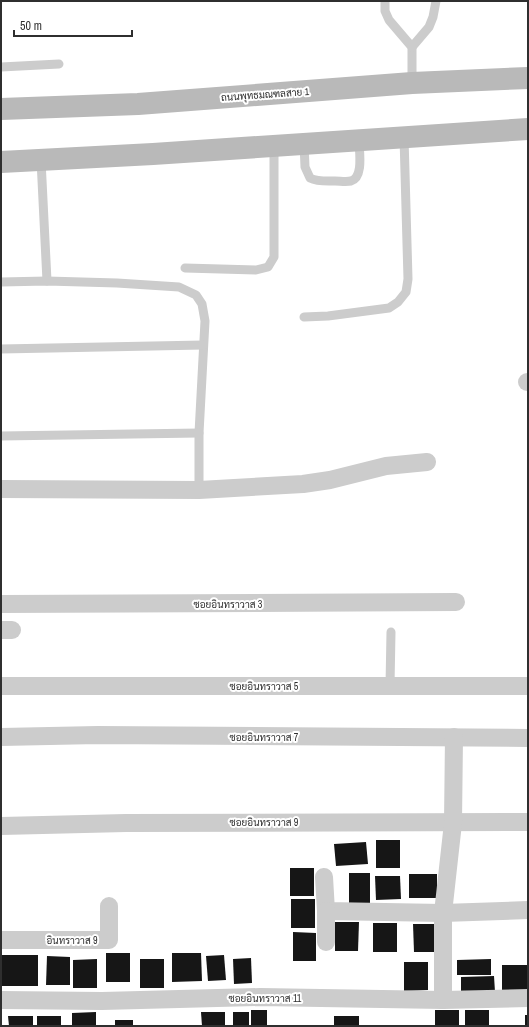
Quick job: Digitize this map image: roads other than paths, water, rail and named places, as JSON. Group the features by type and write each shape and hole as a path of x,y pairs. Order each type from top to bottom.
{"main road":[{"name":"ถนนพุทธมณฑลสาย 1","path":"1,109 138,104 412,83 528,78"},
{"path":"1,162 153,154 528,129"}],"street":[{"path":"1,489 199,490 303,484 330,480 386,466 427,462"},
{"name":"ซอยอินทราวาส 3","path":"1,604 456,602"},
{"name":"ซอยอินทราวาส 5","path":"1,686 528,686"},
{"name":"ซอยอินทราวาส 7","path":"1,737 98,735 528,738"},
{"path":"443,1000 443,913 454,823 454,737"},
{"name":"ซอยอินทราวาส 9","path":"1,826 134,823 528,822"},
{"path":"324,877 326,942"},
{"name":"อินทราวาส 9","path":"1,940 109,940 109,906"},
{"path":"326,911 443,913 528,910"},
{"name":"ซอยอินทราวาส 11","path":"1,1000 102,1001 260,997 443,1000 528,998"}],"lane":[{"path":"385,1 385,10 389,20 412,47"},
{"path":"412,83 412,47 429,27 433,17 436,1"},
{"path":"1,67 60,64"},
{"path":"304,317 328,316 389,308 398,302 406,292 408,279 404,137"},
{"path":"304,144 305,167 310,178 319,181 350,181 356,178 360,164 359,140"},
{"path":"185,268 256,270 268,268 274,257 274,146"},
{"path":"41,160 47,281"},
{"path":"1,282 47,281 118,283 180,287 196,296 202,304 205,321 199,433 199,490"},
{"path":"1,349 204,346"},
{"path":"1,436 199,433"},
{"path":"390,686 391,632"}]}
